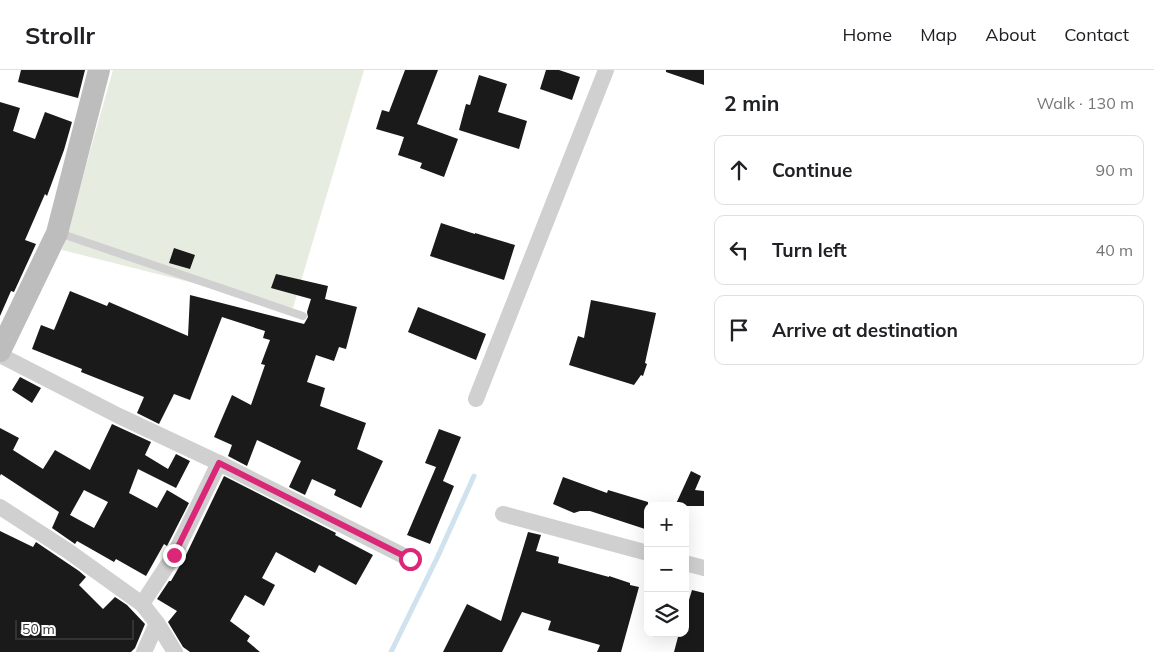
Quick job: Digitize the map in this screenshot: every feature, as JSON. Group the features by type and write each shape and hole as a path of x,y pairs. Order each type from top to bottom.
{"main road":[{"path":"0,351 57,233 99,70"}],"street":[{"path":"476,399 606,70"},
{"path":"0,355 119,416 219,463 410,559"},
{"path":"142,604 174,555 219,463"},
{"path":"0,507 68,550 142,604 157,623 175,652"},
{"path":"503,514 644,552"},
{"path":"689,564 704,568"},
{"path":"144,652 157,623"}],"lane":[{"path":"57,233 303,316"}],"shaded area":[{"path":"113,70 364,70 293,308 62,250"}],"building":[{"path":"21,70 85,70 78,98 18,82"},
{"path":"405,70 438,70 417,124 458,139 444,177 420,168 422,163 398,155 404,137 376,129 382,110 389,112"},
{"path":"546,70 559,70 580,77 572,100 540,89"},
{"path":"666,70 704,70 704,85 666,72"},
{"path":"479,75 507,84 498,112 527,121 519,149 459,130 466,104 470,105"},
{"path":"0,102 20,108 13,131 35,139 45,112 72,122 47,196 45,194 25,240 36,244 14,292 11,291 0,316"},
{"path":"441,223 515,245 504,280 430,256"},
{"path":"174,248 195,255 190,269 169,263"},
{"path":"276,274 328,286 325,299 357,307 346,349 339,347 334,361 316,355 307,382 325,388 320,406 366,423 357,449 383,461 361,508 334,495 336,490 312,479 305,495 289,487 301,461 257,440 247,466 228,456 232,445 214,437 232,395 251,405 265,365 261,364 270,340 263,338 265,331 222,317 190,400 174,394 159,424 137,413 144,397 81,372 82,369 32,349 41,325 54,330 70,291 107,306 109,302 188,336 190,295 304,324 308,317 307,312 311,299 271,288"},
{"path":"591,300 656,313 645,363 647,364 643,376 641,375 634,385 569,365 578,336 584,338"},
{"path":"418,307 486,334 476,360 408,332"},
{"path":"20,377 41,388 32,403 12,390"},
{"path":"112,424 151,442 145,455 168,469 176,454 190,461 176,488 138,469 129,493 157,508 167,490 189,503 167,546 164,544 146,576 116,559 114,562 77,541 75,544 52,528 59,512 1,474 0,476 0,428 19,438 13,450 43,469 55,450 90,470","holes":["84,490 108,502 94,528 70,515"]},
{"path":"439,429 461,437 443,481 454,486 430,544 407,535 436,467 425,463"},
{"path":"691,471 701,476 695,490 704,491 704,506 689,506 689,502 677,502"},
{"path":"224,476 336,533 335,535 373,555 356,585 319,565 315,573 276,552 262,578 275,585 264,606 245,595 230,621 250,636 247,641 260,652 190,652 183,647 168,622 177,611 157,599 169,581 171,581 186,555"},
{"path":"563,477 607,493 608,490 648,502 644,502 644,529 590,511 574,513 553,504"},
{"path":"0,531 33,547 36,542 79,571 86,577 79,585 103,609 115,597 127,605 145,624 135,648 131,652 0,652"},
{"path":"528,532 541,535 536,551 559,557 558,563 609,576 639,587 621,652 597,652 600,645 548,630 551,621 522,612 502,652 443,652 467,604 501,621"},
{"path":"692,590 704,593 704,652 674,652 678,637 689,637 689,600"}],"waterway":[{"path":"391,652 438,556 474,476"}],"route":[{"path":"174,555 219,463 410,559"}]}
